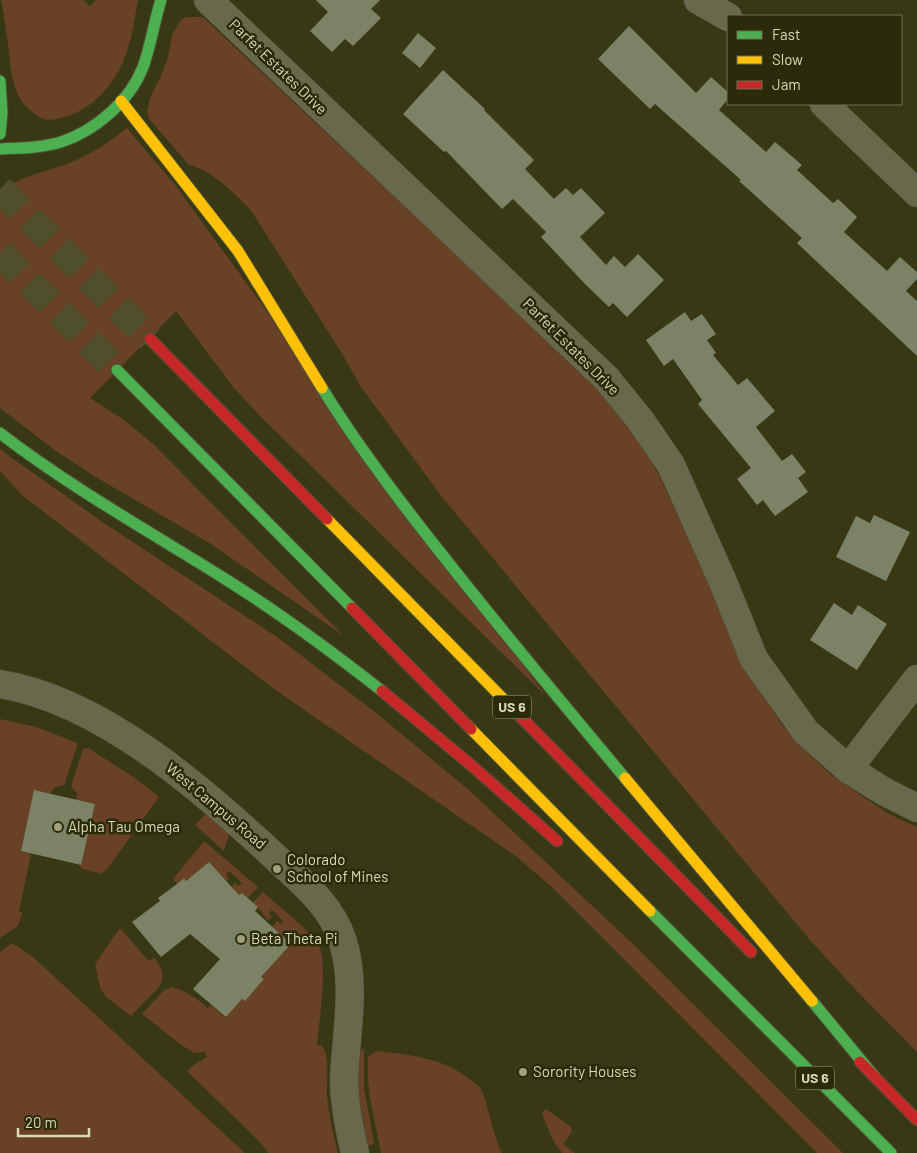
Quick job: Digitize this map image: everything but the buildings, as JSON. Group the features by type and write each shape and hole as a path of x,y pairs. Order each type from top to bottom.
{"main road":[{"path":"0,149 48,146 69,140 90,128 121,101 135,84 144,66 161,0"},
{"path":"0,81 2,113 0,134"},
{"path":"121,101 238,251 338,416 425,533 563,705 738,911 874,1076"},
{"name":"US 6","path":"150,339 759,960"},
{"name":"US 6","path":"117,370 740,1002 892,1153"},
{"path":"0,433 61,478 221,576 305,633 408,711 565,847"},
{"path":"616,892 740,1002"},
{"name":"US 6","path":"779,980 917,1120"}],"street":[{"name":"Parfet Estates Drive","path":"208,0 607,379 642,421 671,465 724,582 754,659 806,732 848,769 885,792 917,808"},
{"path":"698,0 727,17"},
{"path":"825,105 917,192"},
{"path":"848,769 917,678"},
{"name":"West Campus Road","path":"0,684 48,697 79,710 116,731 173,768 230,815 326,907 342,938 348,961 349,1005 344,1079 346,1109 355,1153"}],"shaded area":[{"path":"1,0 83,0 90,6 96,0 138,0 124,60 111,83 94,102 72,115 52,120 39,117 24,105 14,85"},
{"path":"186,17 204,18 607,397 637,437 660,477 748,671 782,725 807,753 834,777 889,814 917,827 917,1052 810,940 442,497 361,387 341,352 252,212 232,191 214,177 197,167 189,165 150,120 147,112 150,98 168,58 172,35 181,20"},
{"path":"127,128 176,186 545,695 261,417 234,388 176,311 90,398 124,420 152,443 344,636 211,544 94,476 56,451 0,408 0,194 27,177 81,158"},
{"path":"0,448 104,523 277,637 375,712 470,791 634,945 843,1153 817,1153 553,888 517,857 274,689 23,496 0,471"},
{"path":"0,719 37,727 77,743 77,746 64,785 54,788 50,794 34,791 21,851 31,854 19,911 22,913 18,926 0,938"},
{"path":"88,748 135,778 159,797 108,868 101,874 80,868 95,804 76,800 77,793 71,786 83,749"},
{"path":"210,809 231,828 224,851 195,825"},
{"path":"204,841 258,887 248,898 242,893 239,895 231,889 234,883 239,886 242,883 229,871 226,874 229,879 226,881 209,862 186,881 183,878 177,884 173,879"},
{"path":"263,892 316,940 322,954 323,980 317,1045 322,1046 325,1051 328,1069 328,1102 338,1153 268,1153 261,1143 187,1071 207,1057 205,1052 194,1053 142,1014 163,991 172,987 191,995 208,1008 211,1005 225,1017 242,999 245,1001 264,979 261,977 291,944 272,927 277,921 281,924 283,921 272,910 269,913 272,917 268,920 253,902"},
{"path":"120,928 147,959 155,958 161,969 162,976 159,987 131,1016 106,997 100,988 95,964"},
{"path":"12,943 32,956 245,1153 0,1153 0,952"},
{"path":"364,1049 364,1087 374,1144 368,1146 357,1089 358,1054"},
{"path":"377,1051 436,1061 458,1071 476,1084 482,1091 502,1153 381,1153 368,1081 368,1057"},
{"path":"546,1109 571,1127 572,1132 563,1144 575,1153 562,1153 553,1140 542,1113"}],"tunnel":[{"path":"0,189 150,339"},
{"path":"0,253 117,370"}],"traffic: fast":[{"path":"0,149 38,147 61,142 86,130 110,113 129,92 143,67 161,0"},
{"path":"0,81 2,113 0,134"},
{"path":"117,370 352,608"},
{"path":"322,388 365,453 412,516 511,641 625,778"},
{"path":"0,433 81,490 263,604 382,691"},
{"path":"650,911 891,1153"},
{"path":"812,1001 874,1076"}],"traffic: slow":[{"path":"121,101 238,251 322,388"},
{"path":"327,519 516,712"},
{"path":"471,729 650,911"},
{"path":"625,778 812,1001"}],"traffic: jam":[{"path":"150,339 327,519"},
{"path":"352,608 471,729"},
{"path":"382,691 471,765 557,841"},
{"path":"516,712 751,952"},
{"path":"860,1062 917,1120"}],"place":[{"name":"Alpha Tau Omega","path":"58,827"},
{"name":"Colorado School of Mines","path":"277,869"},
{"name":"Beta Theta Pi","path":"241,939"},
{"name":"Sorority Houses","path":"523,1072"}]}
